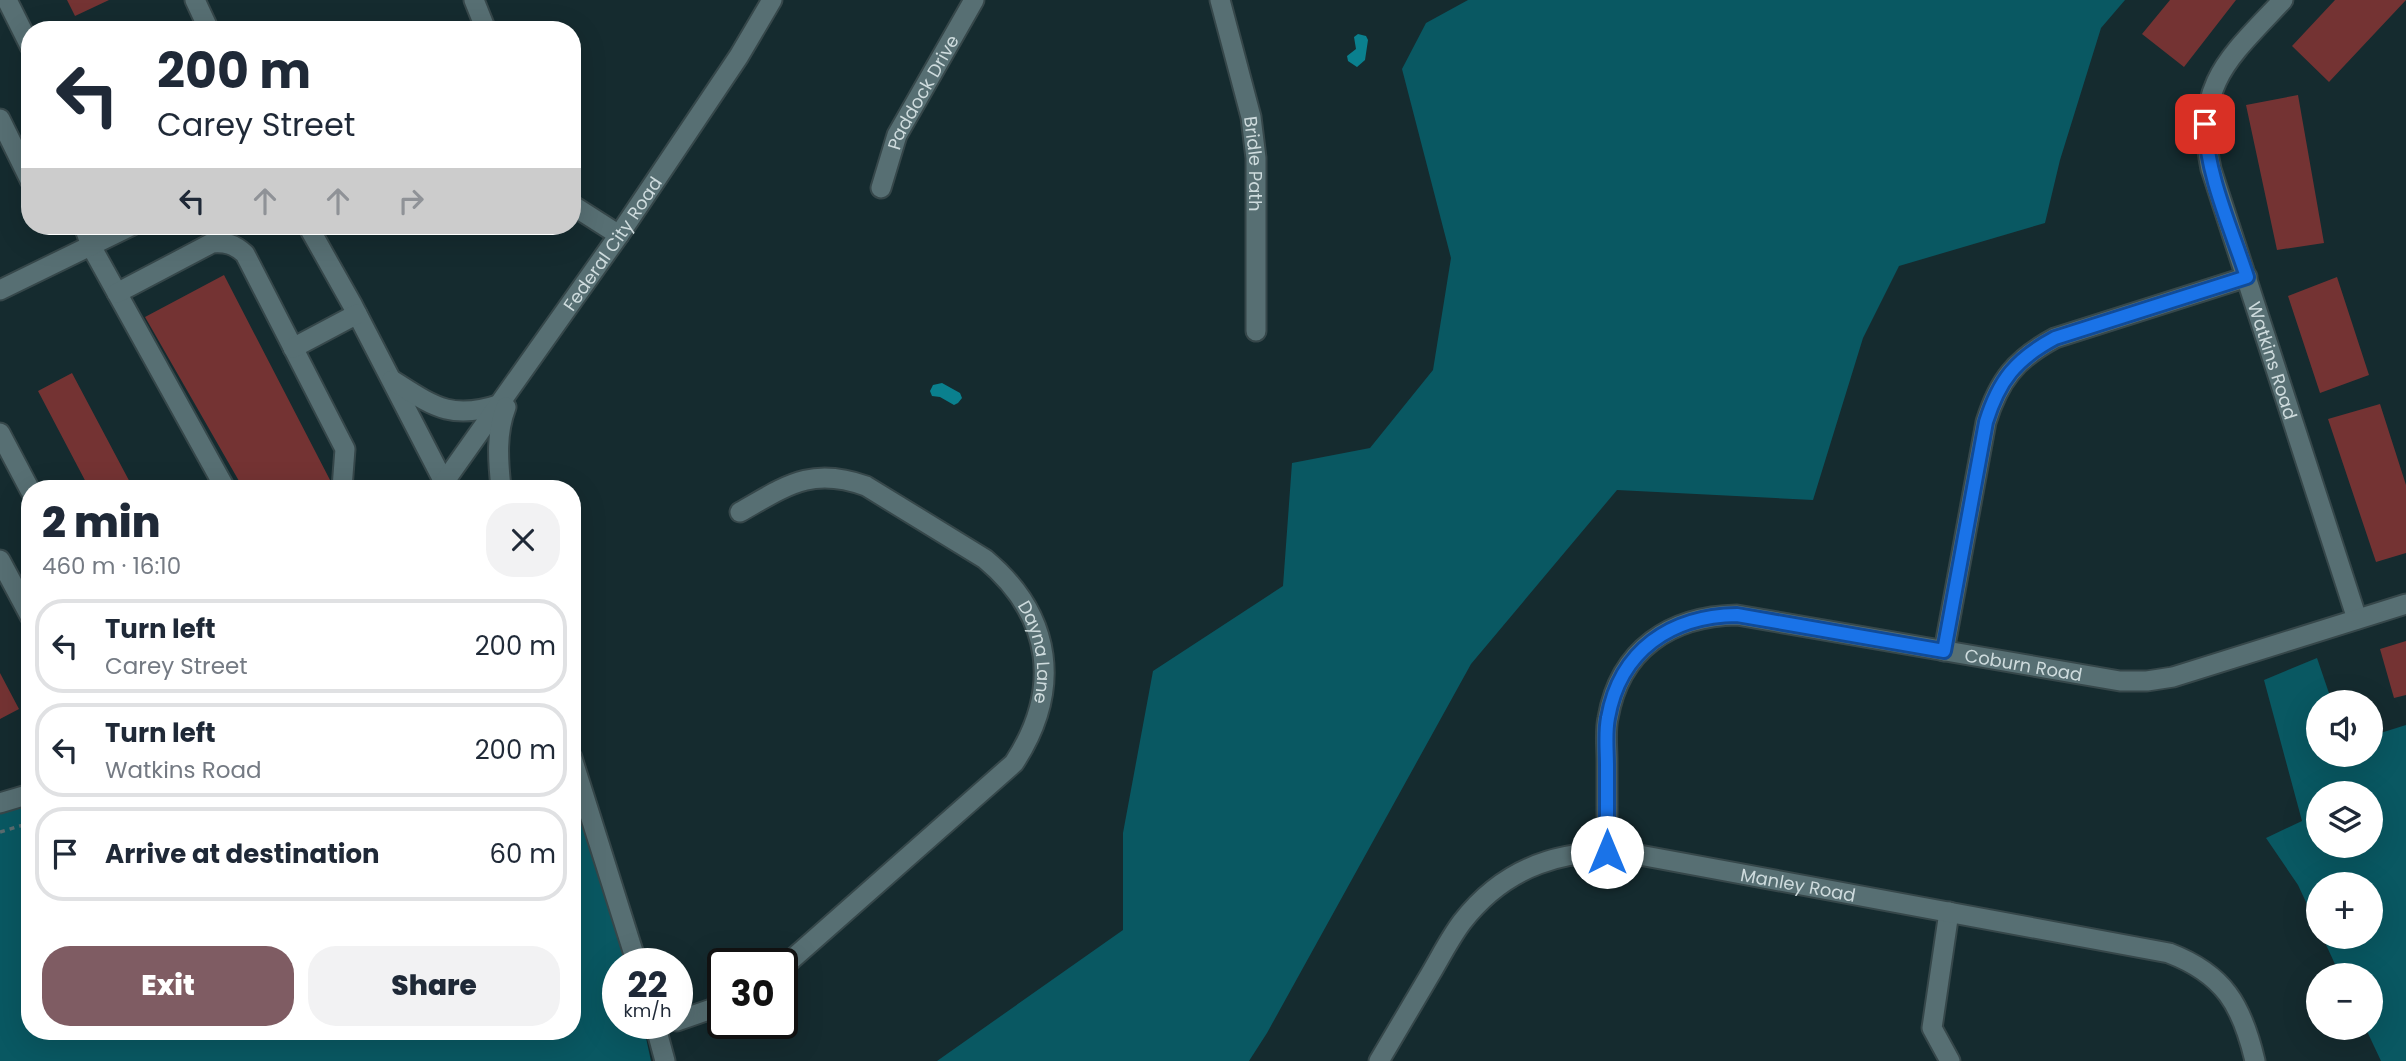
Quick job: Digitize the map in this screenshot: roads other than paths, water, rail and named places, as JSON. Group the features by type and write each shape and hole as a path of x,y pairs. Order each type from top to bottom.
{"street":[{"path":"7,0 21,28"},
{"path":"195,0 205,21"},
{"path":"474,0 482,21"},
{"name":"Federal City Road","path":"448,480 739,56 772,0"},
{"name":"Paddock Drive","path":"881,188 898,135 974,0"},
{"name":"Bridle Path","path":"1220,0 1251,117 1256,158 1256,331"},
{"name":"Watkins Road","path":"2283,0 2228,59 2217,78 2209,100 2205,124 2206,145 2211,169 2357,619"},
{"path":"0,119 21,162"},
{"path":"581,211 618,235"},
{"path":"87,235 221,480"},
{"path":"0,290 113,235"},
{"path":"313,235 391,379 441,480"},
{"path":"117,293 205,246 224,242 236,246 244,254 345,449 343,480"},
{"path":"1944,651 1986,422 2003,381 2026,356 2055,338 2247,277"},
{"path":"293,348 357,314"},
{"path":"391,379 428,403 452,411 480,411 500,404"},
{"path":"500,480 498,447 500,420 513,386"},
{"path":"0,433 25,480"},
{"name":"Dayna Lane","path":"740,512 791,483 823,477 846,479 866,485 1003,573 1020,595 1033,619 1042,645 1045,670 1038,719 1028,742 1014,763 798,954"},
{"path":"0,560 21,599"},
{"name":"Coburn Road","path":"1607,852 1607,721 1612,699 1621,677 1651,642 1670,629 1693,620 1714,615 1737,615 2120,681 2147,681 2173,677 2406,604"},
{"path":"581,787 632,948"},
{"path":"0,803 21,797"},
{"name":"Manley Road","path":"1378,1061 1461,923 1481,901 1502,883 1525,869 1553,858 1607,852 1648,857 2169,953 2191,961 2213,976 2234,1002 2249,1032 2255,1061"},
{"path":"1949,912 1932,1028 1950,1061"},
{"path":"661,1039 665,1061"}]}
